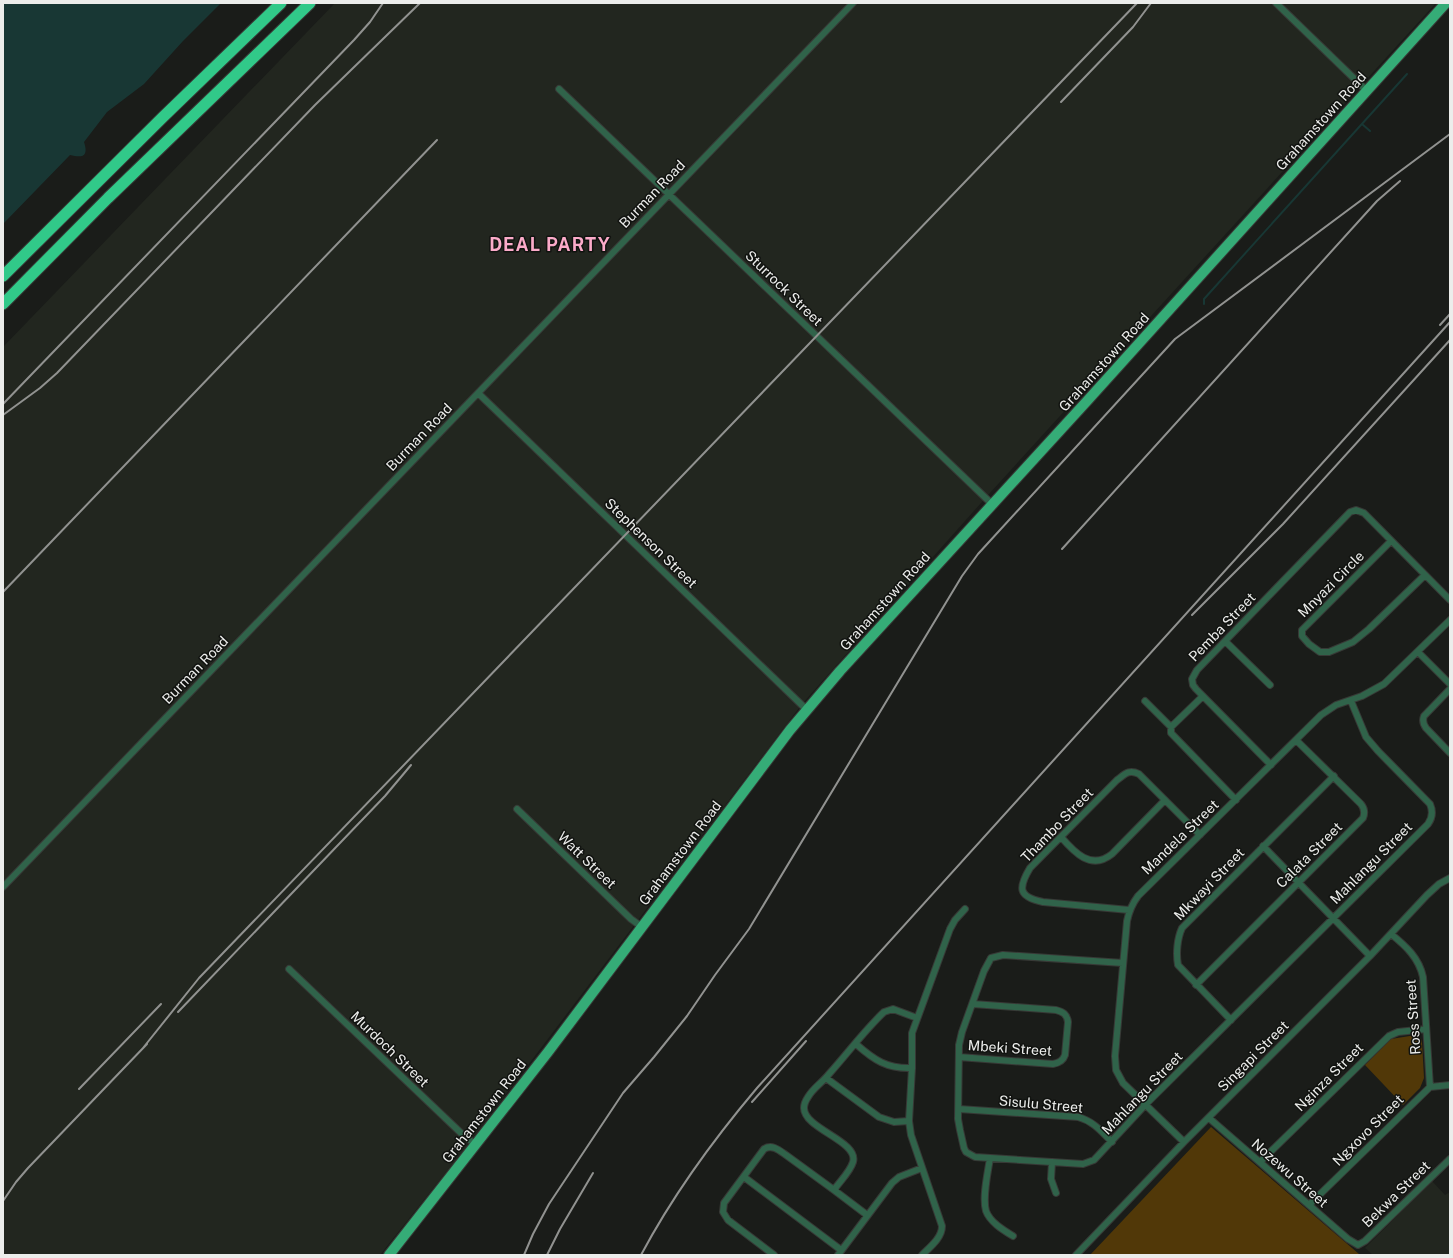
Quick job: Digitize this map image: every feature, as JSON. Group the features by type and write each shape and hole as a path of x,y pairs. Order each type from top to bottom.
{"highway":[{"path":"3,276 163,117 281,3"},
{"path":"3,304 108,198 310,3"}],"main road":[{"name":"Grahamstown Road","path":"389,1255 548,1052 780,742 807,710 840,671 1446,3"}],"street":[{"name":"Burman Road","path":"3,887 853,3"},
{"path":"1276,3 1367,91"},
{"name":"Sturrock Street","path":"559,89 992,505"},
{"name":"Stephenson Street","path":"478,393 807,710"},
{"name":"Pemba Street","path":"1271,765 1193,685 1193,675 1350,512 1356,510 1364,513 1391,541"},
{"path":"1391,541 1450,600"},
{"name":"Mnyazi Circle","path":"1391,541 1302,630 1302,636 1309,644 1316,650 1324,653 1334,651 1353,642 1369,629 1425,576"},
{"name":"Mandela Street","path":"1184,1142 1123,1083 1118,1076 1115,1065 1123,963 1129,910 1138,896 1328,709 1351,701 1378,688 1418,652 1450,620"},
{"path":"1225,641 1270,685"},
{"path":"1418,652 1450,684"},
{"path":"1450,689 1424,716 1423,720 1423,724 1426,728 1450,753"},
{"path":"1171,727 1203,696"},
{"path":"1145,701 1171,727 1171,733 1236,800"},
{"name":"Mahlangu Street","path":"1123,963 999,955 991,958 984,972 962,1032 959,1045 958,1119 966,1152 974,1157 1083,1164 1094,1160 1146,1104 1428,824 1431,820 1433,812 1430,804 1366,737 1351,701"},
{"name":"Calata Street","path":"1196,985 1364,815 1364,808 1361,804 1296,740"},
{"name":"Thambo Street","path":"1129,910 1032,900 1024,894 1022,890 1023,880 1030,868 1126,772 1131,771 1139,774 1200,835"},
{"name":"Mkwayi Street","path":"1231,1020 1178,966 1178,942 1182,928 1334,776"},
{"path":"1062,837 1077,855 1092,860 1104,858 1112,854 1165,800"},
{"name":"Watt Street","path":"517,809 631,919 642,927"},
{"path":"1263,846 1370,956"},
{"name":"Singapi Street","path":"1076,1255 1184,1142 1370,956 1427,895 1439,884 1450,878"},
{"path":"922,1255 939,1237 942,1231 940,1219 912,1141 909,1121 912,1033 950,929 955,920 965,909"},
{"name":"Ross Street","path":"1391,934 1416,957 1421,969 1423,977 1430,1087"},
{"name":"Murdoch Street","path":"289,969 460,1133 476,1145"},
{"name":"Mbeki Street","path":"959,1057 1053,1064 1058,1063 1064,1058 1065,1055 1068,1022 1063,1012 1056,1010 973,1004"},
{"path":"834,1190 850,1167 854,1156 849,1149 807,1116 804,1107 808,1096 826,1078 879,1017 889,1010 898,1010 917,1018"},
{"name":"Nginza Street","path":"1260,1162 1389,1036 1398,1032 1426,1029"},
{"path":"856,1044 883,1064 892,1067 912,1068"},
{"path":"826,1078 879,1117 894,1122 909,1121"},
{"path":"1430,1087 1450,1085"},
{"name":"Ngxovo Street","path":"1309,1206 1430,1087"},
{"name":"Sisulu Street","path":"959,1109 1078,1117 1093,1123 1112,1142"},
{"name":"Nozewu Street","path":"1208,1118 1348,1240 1358,1244"},
{"path":"774,1255 728,1220 722,1212 724,1203 764,1149 772,1147 778,1149 834,1190 866,1216"},
{"path":"990,1158 985,1198 986,1210 997,1225 1013,1236"},
{"name":"Bekwa Street","path":"1358,1244 1363,1243 1368,1239 1450,1159"},
{"path":"1052,1162 1051,1179 1056,1193"},
{"path":"744,1177 839,1253 866,1216 896,1180 922,1168"}],"shaded area":[{"path":"335,3 1436,3 989,494 802,704 459,1156 380,1255 3,1255 3,347"},
{"path":"1416,1035 1422,1042 1424,1078 1420,1088 1403,1105 1365,1065 1391,1039"},
{"path":"1211,1127 1359,1254 1362,1255 1090,1255"},
{"path":"1432,1181 1445,1195 1450,1192 1450,1255 1373,1255 1365,1248"}],"water":[{"path":"3,3 221,3 183,41 144,84 107,112 84,142 85,153 81,156 70,155 3,224"}],"waterway":[{"path":"1204,304 1204,299 1407,74"},
{"path":"1362,124 1370,131"}],"railway":[{"path":"3,404 354,40 370,22 383,3"},
{"path":"3,415 40,388 57,373 315,105 420,3"},
{"path":"143,1048 199,978 1137,3"},
{"path":"1061,102 1133,27 1151,3"},
{"path":"524,1255 549,1204 623,1093 687,1016 749,929 962,576 978,554 1175,339 1450,134"},
{"path":"3,592 437,140"},
{"path":"1062,549 1377,201 1400,181"},
{"path":"1440,325 1450,314"},
{"path":"641,1255 666,1211 694,1168 757,1088 1450,322"},
{"path":"1192,615 1283,524 1450,340"},
{"path":"178,1012 385,796 411,765"},
{"path":"79,1089 161,1004"},
{"path":"752,1102 806,1041"},
{"path":"3,1201 28,1168 147,1044"},
{"path":"547,1255 560,1229 593,1173"}],"district":[{"name":"DEAL PARTY","path":"550,245"}]}
